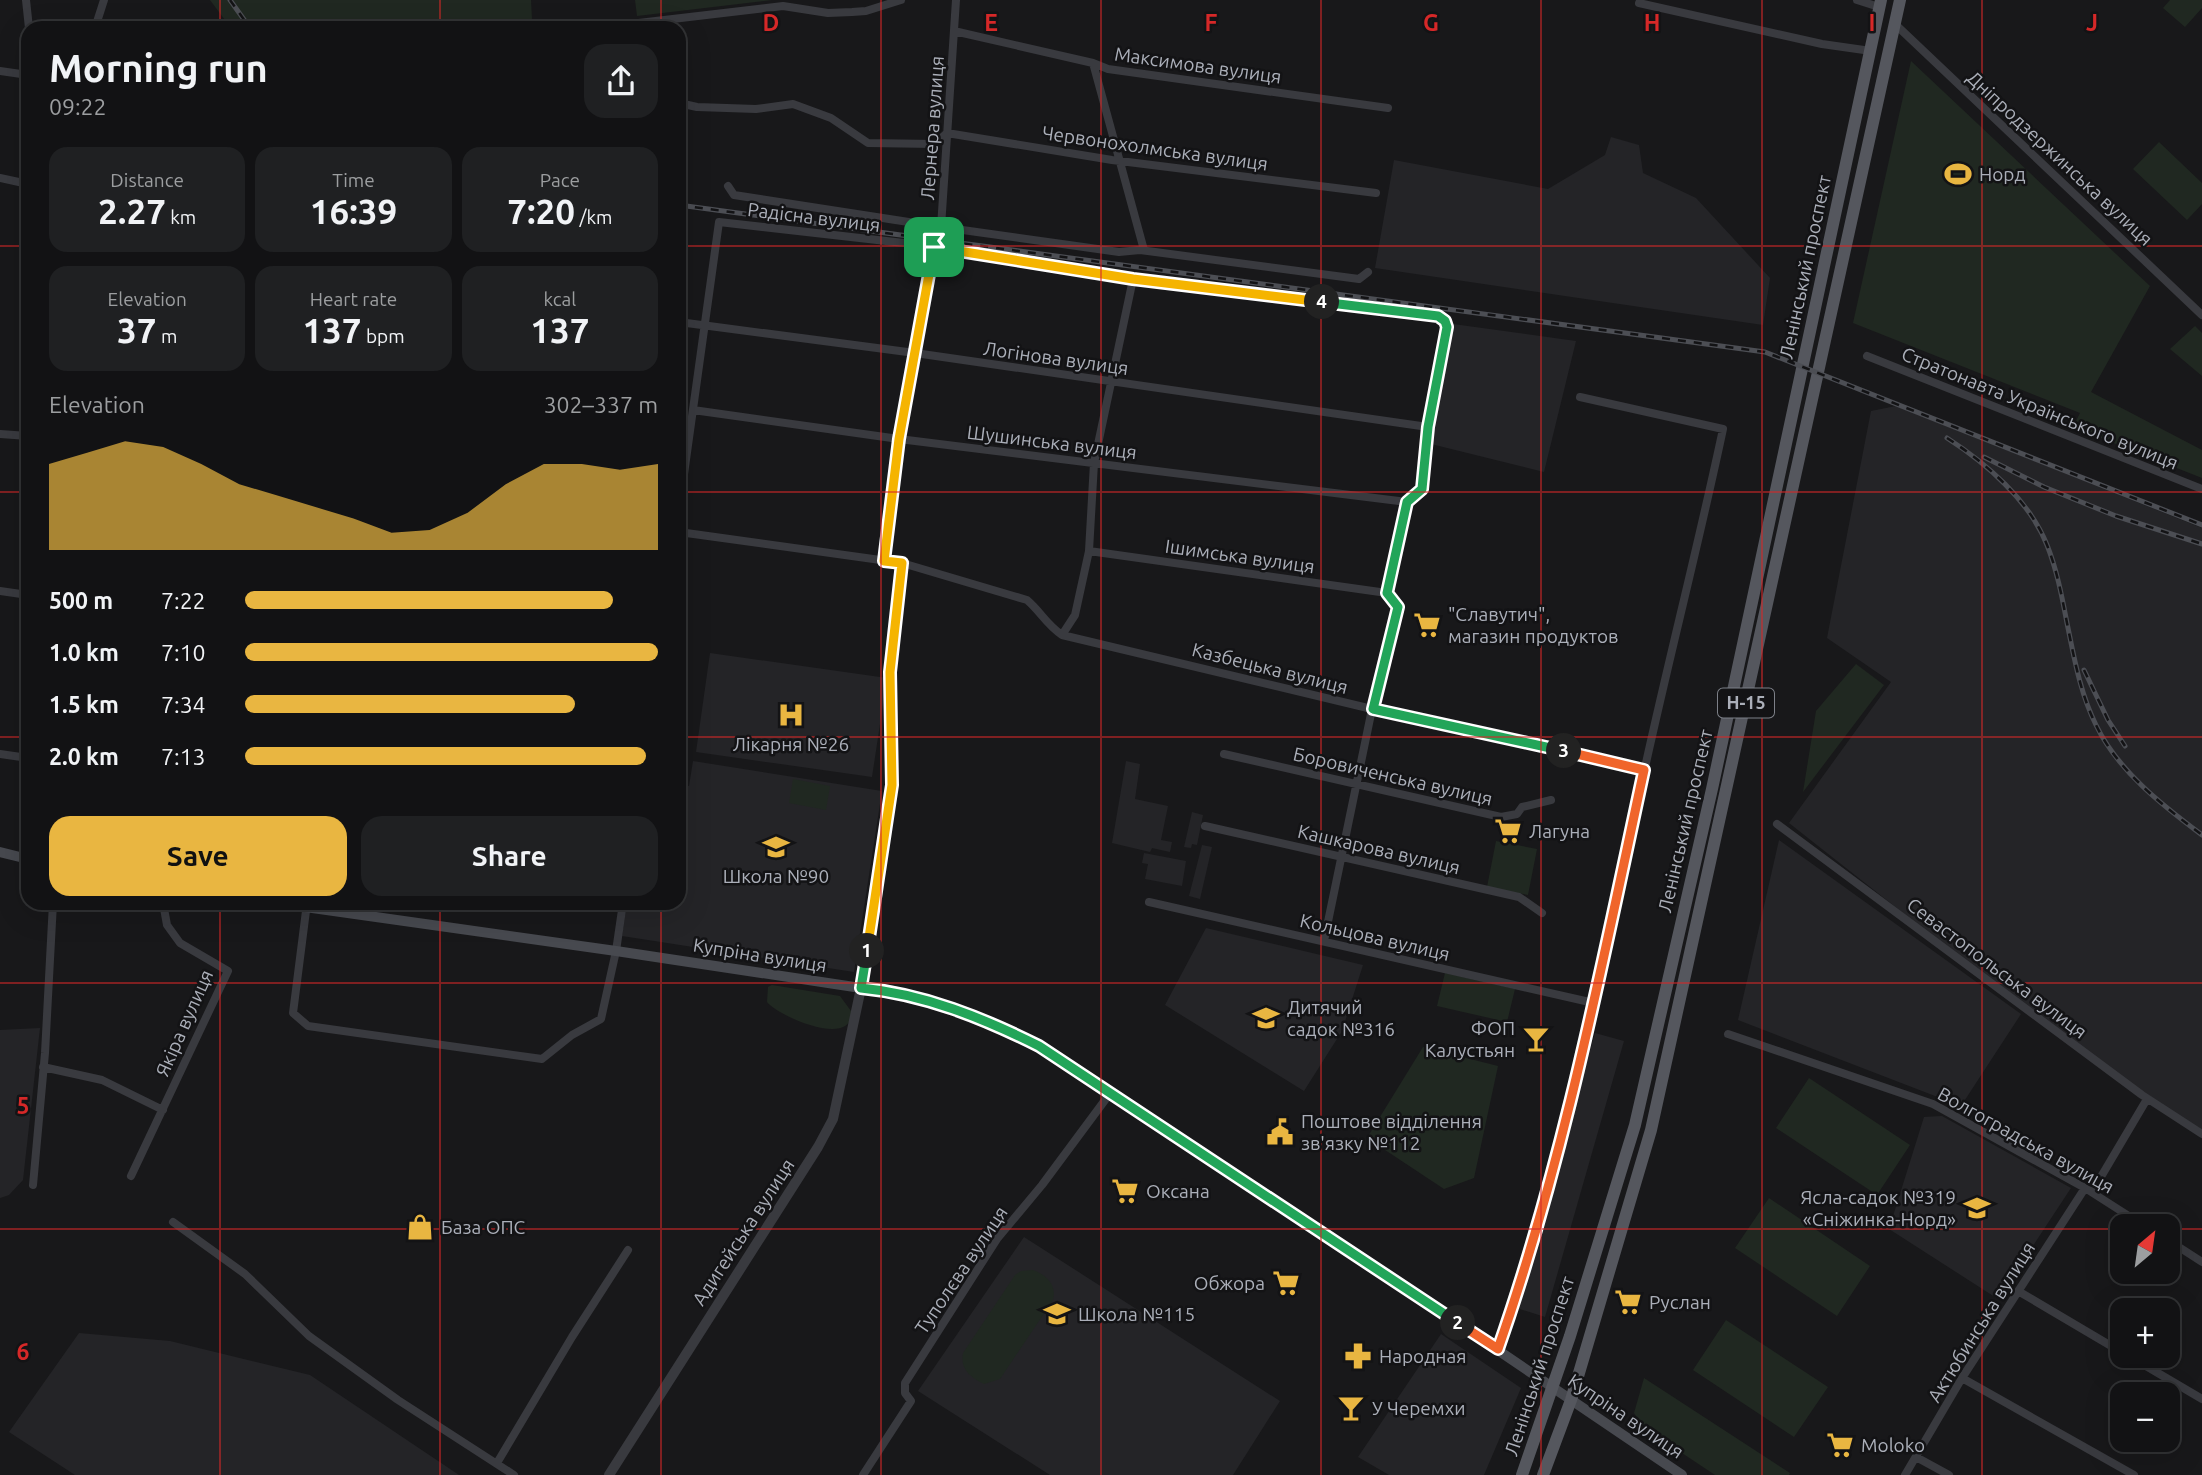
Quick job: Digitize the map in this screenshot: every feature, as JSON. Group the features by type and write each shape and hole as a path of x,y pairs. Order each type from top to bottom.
{"main road":[{"name":"Ленінський проспект","path":"1543,1475 1571,1400 1651,1130 1900,0"},
{"name":"Ленінський проспект","path":"1522,1475 1553,1386 1635,1125 1724,735 1880,4"},
{"path":"1875,27 1895,28"},
{"path":"0,852 21,857"},
{"name":"Купріна вулиця","path":"341,910 894,991 983,1020 1039,1046 1111,1092 1498,1349 1682,1475"}],"street":[{"path":"26,0 28,21"},
{"path":"97,21 104,0"},
{"path":"652,21 784,3 828,13 866,11 901,0"},
{"path":"954,31 956,0"},
{"path":"1857,0 1880,4"},
{"path":"1639,3 1822,44 1871,51"},
{"name":"Дніпродзержинська вулиця","path":"1895,28 2202,315"},
{"name":"Максимова вулиця","path":"954,31 1093,63 1108,69 1388,108"},
{"name":"Лернера вулиця","path":"941,227 954,31"},
{"path":"1093,63 1144,250"},
{"path":"0,71 21,74"},
{"path":"686,105 756,109 793,104 831,118 867,143 935,144 947,133"},
{"name":"Червонохолмська вулиця","path":"947,133 1119,160 1376,193"},
{"path":"0,178 21,182"},
{"name":"Радісна вулиця","path":"729,186 734,195 1119,252 1144,250 1359,279 1368,272"},
{"name":"Радісна вулиця","path":"705,326 719,222 936,247 1133,279 1438,316 1445,321 1447,327 1428,427"},
{"path":"884,561 899,439 936,247"},
{"path":"686,533 902,563 1027,600 1040,611 1047,625 1062,635 1075,615 1089,551 1094,463 1133,279"},
{"name":"Логінова вулиця","path":"686,323 915,353 1428,427"},
{"path":"686,460 705,326"},
{"name":"Стратонавта Українського вулиця","path":"1867,356 2202,489"},
{"path":"1498,1349 1518,1294 1575,1083 1723,429 1580,397"},
{"name":"Шушинська вулиця","path":"693,410 899,439 1407,502"},
{"path":"1324,941 1340,856 1398,607 1387,593 1407,502 1422,489 1428,427"},
{"path":"0,434 21,436"},
{"name":"Ішимська вулиця","path":"1089,551 1387,593"},
{"path":"861,988 892,785 890,672 902,563"},
{"path":"0,591 21,593"},
{"name":"Казбецька вулиця","path":"1062,635 1644,770"},
{"path":"0,754 21,757"},
{"name":"Боровиченська вулиця","path":"1224,754 1501,817 1517,814 1522,807 1551,800"},
{"name":"Севастопольська вулиця","path":"1777,824 2147,1099 2202,1134"},
{"name":"Кашкарова вулиця","path":"1205,826 1520,897 1542,913"},
{"name":"Кольцова вулиця","path":"1149,902 1594,1003"},
{"path":"33,1185 53,910"},
{"name":"Якіра вулиця","path":"131,1176 228,971 180,943 167,925 164,910"},
{"path":"306,910 293,1013 308,1026 542,1059 572,1035 601,1019 622,910"},
{"name":"Адигейська вулиця","path":"609,1475 833,1119 861,988"},
{"name":"Волгоградська вулиця","path":"1728,1034 1933,1104 2088,1190 2126,1214"},
{"path":"43,1067 102,1080 163,1110"},
{"name":"Туполєва вулиця","path":"863,1475 911,1401 905,1393 905,1383 997,1239 1042,1185 1111,1092"},
{"name":"Актюбинська вулиця","path":"1905,1475 1962,1378 2147,1099"},
{"path":"173,1222 245,1274 309,1336 398,1400 514,1475"},
{"path":"2180,1248 2202,1262"},
{"path":"497,1463 572,1337 628,1250"},
{"path":"2018,1291 2110,1345"},
{"path":"2149,1368 2202,1399"},
{"path":"1962,1378 2134,1475"},
{"path":"1916,1457 1949,1475"}],"shaded area":[{"path":"210,0 531,0 532,20 553,21 226,21"},
{"path":"635,0 772,0 637,16"},
{"path":"2170,0 2202,0 2202,8 2185,27 2163,8"},
{"name":"Норд","path":"1911,61 2150,286 2091,392 2202,450 2202,478 2073,427 2080,413 1853,323"},
{"path":"1611,137 1639,145 1643,173 1696,198 1770,278 1763,325 1375,268 1394,160 1548,189 1605,155"},
{"path":"2159,142 2202,183 2202,204 2187,220 2133,169"},
{"path":"1453,324 1576,341 1544,472 1431,444"},
{"path":"2195,326 2202,333 2202,376 2170,349"},
{"path":"1896,406 2202,528 2202,1135 2026,1010 1789,823 1891,682 1827,638 1871,411"},
{"name":"Лікарня №26","path":"710,653 887,678 872,777 696,752"},
{"path":"1856,664 1884,685 1803,792 1816,711"},
{"name":"Школа №90","path":"693,761 882,791 854,972 622,936 626,910 686,910 686,785 689,786"},
{"path":"1126,761 1140,764 1135,799 1168,806 1161,840 1172,842 1170,852 1152,848 1150,852 1112,843"},
{"path":"793,779 830,786 826,810 789,803"},
{"path":"1192,812 1203,815 1197,845 1192,844 1191,848 1184,847"},
{"path":"1779,840 2021,1014 1961,1106 1738,1020"},
{"path":"1496,841 1537,849 1528,895 1487,887"},
{"path":"1202,845 1212,847 1200,899 1189,896"},
{"path":"1144,853 1186,861 1182,886 1145,879 1148,864 1142,863"},
{"name":"Дитячий садок №316","path":"1206,928 1363,965 1342,1031 1304,1091 1165,1005"},
{"path":"1445,973 1515,989 1507,1022 1437,1006"},
{"path":"772,985 840,996 851,1011 849,1022 842,1028 830,1029 816,1027 787,1016 767,1002 768,987"},
{"path":"40,1028 23,1180 9,1195 0,1198 0,1030"},
{"path":"1595,1033 1624,1041 1545,1317 1517,1308"},
{"path":"1423,1047 1498,1066 1474,1178 1444,1189 1367,1138"},
{"path":"1809,1078 1910,1145 1877,1195 1776,1128"},
{"name":"Ясла-садок №319 «Сніжинка-Норд»","path":"1942,1116 2071,1188 1998,1299 1889,1229 1924,1117"},
{"path":"1769,1198 1870,1266 1837,1316 1735,1248"},
{"name":"Школа №115","path":"1024,1237 1280,1401 1233,1475 1050,1475 918,1391"},
{"path":"1033,1270 1052,1285 1053,1300 1000,1379 984,1384 967,1372 963,1364 963,1353 1015,1275 1021,1271"},
{"path":"1726,1320 1828,1387 1794,1437 1693,1370"},
{"path":"79,1333 170,1341 310,1375 459,1475 75,1475 9,1432"},
{"path":"1441,1334 1521,1388 1484,1475 1389,1475 1358,1457"},
{"path":"1644,1378 1790,1473 1789,1475 1715,1475 1643,1427 1634,1413"}],"railway":[{"path":"230,0 245,21"},
{"path":"686,206 1765,352 2202,525"},
{"path":"1947,438 1977,459 2005,484 2030,513 2039,529 2056,574 2082,688 2090,713 2105,742 2142,786 2202,835"},
{"path":"1984,457 2044,487 2116,516 2202,544"},
{"path":"2084,670 2108,720 2125,746"}],"place":[{"name":"Норд","path":"1958,174"},
{"name":"\"Славутич\", магазин продуктов","path":"1427,625"},
{"name":"Лікарня №26","path":"791,715"},
{"name":"Лагуна","path":"1508,831"},
{"name":"Школа №90","path":"776,847"},
{"name":"Дитячий садок №316","path":"1266,1018"},
{"name":"ФОП Калустьян","path":"1536,1039"},
{"name":"Поштове відділення зв'язку №112","path":"1280,1132"},
{"name":"Оксана","path":"1125,1191"},
{"name":"Ясла-садок №319 «Сніжинка-Норд»","path":"1977,1208"},
{"name":"База ОПС","path":"420,1227"},
{"name":"Обжора","path":"1286,1283"},
{"name":"Руслан","path":"1628,1302"},
{"name":"Школа №115","path":"1057,1314"},
{"name":"Народная","path":"1358,1356"},
{"name":"У Черемхи","path":"1351,1408"},
{"name":"Moloko","path":"1840,1445"}],"route":[{"path":"934,247 1133,279 1438,316 1445,321 1447,327 1428,427 1422,489 1407,502 1387,593 1398,607 1373,709 1644,770 1575,1083 1518,1294 1498,1349 1039,1046 983,1020 931,1001 894,991 861,988 892,785 890,672 902,563 884,561 899,439 934,247"}]}
